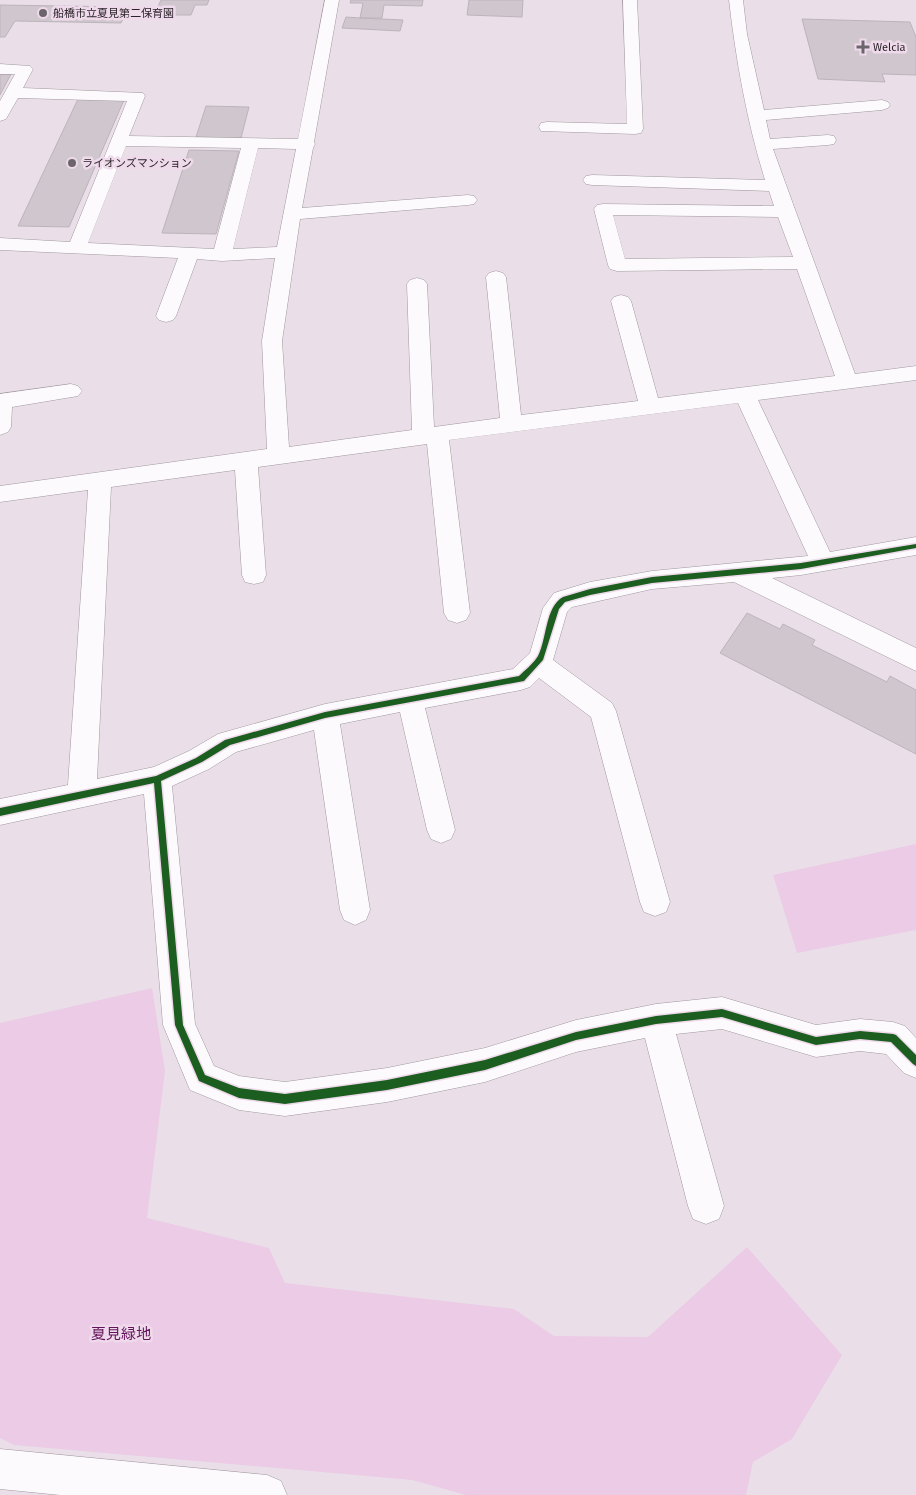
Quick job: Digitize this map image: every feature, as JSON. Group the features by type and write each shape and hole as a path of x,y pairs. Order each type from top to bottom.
{"street":[{"path":"279,457 272,341 286,252 332,0"},
{"path":"547,127 635,129 630,0"},
{"path":"736,0 740,34 763,145 776,186 847,381"},
{"path":"0,69 25,69 0,116"},
{"path":"12,93 137,96 76,248"},
{"path":"756,116 882,105"},
{"path":"763,145 828,140"},
{"path":"119,141 307,144"},
{"path":"222,255 251,143"},
{"path":"592,180 776,186"},
{"path":"293,214 468,200"},
{"path":"787,212 603,209 617,265 805,263"},
{"path":"0,244 222,255 286,252"},
{"path":"166,316 190,253"},
{"path":"496,277 511,424"},
{"path":"416,284 430,436 457,613"},
{"path":"621,301 650,407"},
{"path":"0,494 246,462 511,424 916,373"},
{"path":"0,427 2,401 70,391"},
{"path":"745,395 823,562"},
{"path":"246,462 254,575"},
{"path":"82,795 100,481"},
{"path":"0,812 157,779 199,760 228,742 325,715 521,679 541,658 556,608 563,600 590,592 652,580 739,573 823,562 916,546"},
{"path":"739,573 916,660"},
{"path":"537,662 603,711 655,902"},
{"path":"410,699 441,830"},
{"path":"325,715 355,910"},
{"path":"157,779 179,1025 202,1078 239,1093 285,1099 387,1084 485,1065 576,1036 656,1020 722,1013 816,1041 860,1035 893,1038 916,1061"},
{"path":"656,1020 706,1206"},
{"path":"0,1469 267,1495"}],"green space":[{"path":"916,844 916,930 797,953 773,875"},
{"name":"夏見緑地","path":"152,988 165,1071 147,1218 269,1248 285,1283 514,1309 554,1336 648,1337 747,1247 842,1355 792,1439 753,1462 746,1495 466,1495 412,1480 14,1445 0,1438 0,1023"}],"building":[{"path":"161,0 209,0 207,5 195,5 191,15 154,15"},
{"path":"351,0 423,0 422,6 384,5 382,18 360,18 363,3 350,3"},
{"path":"469,0 523,0 522,17 467,15"},
{"path":"0,5 129,7 121,23 15,21 5,37 0,37"},
{"path":"346,17 403,20 400,31 342,28"},
{"path":"802,19 910,22 916,37 916,75 882,74 885,82 818,79"},
{"path":"0,74 11,74 0,95"},
{"name":"ライオンズマンション","path":"78,99 124,100 69,227 18,226"},
{"path":"206,106 249,107 241,138 196,137"},
{"path":"189,150 239,151 216,234 162,233"},
{"path":"747,613 780,629 783,624 815,640 812,645 887,682 890,676 916,690 916,754 720,653"}],"cycle path":[{"path":"0,812 157,779 199,760 228,742 325,715 521,679 541,658 556,608 563,600 590,592 652,580 801,566 916,546"},
{"path":"157,779 179,1025 202,1078 239,1093 285,1099 387,1085 485,1065 576,1036 656,1020 722,1013 816,1041 860,1035 893,1038 916,1061"}],"place":[{"name":"船橋市立夏見第二保育園","path":"43,13"},
{"name":"Welcia","path":"863,47"},
{"name":"ライオンズマンション","path":"72,163"}]}
